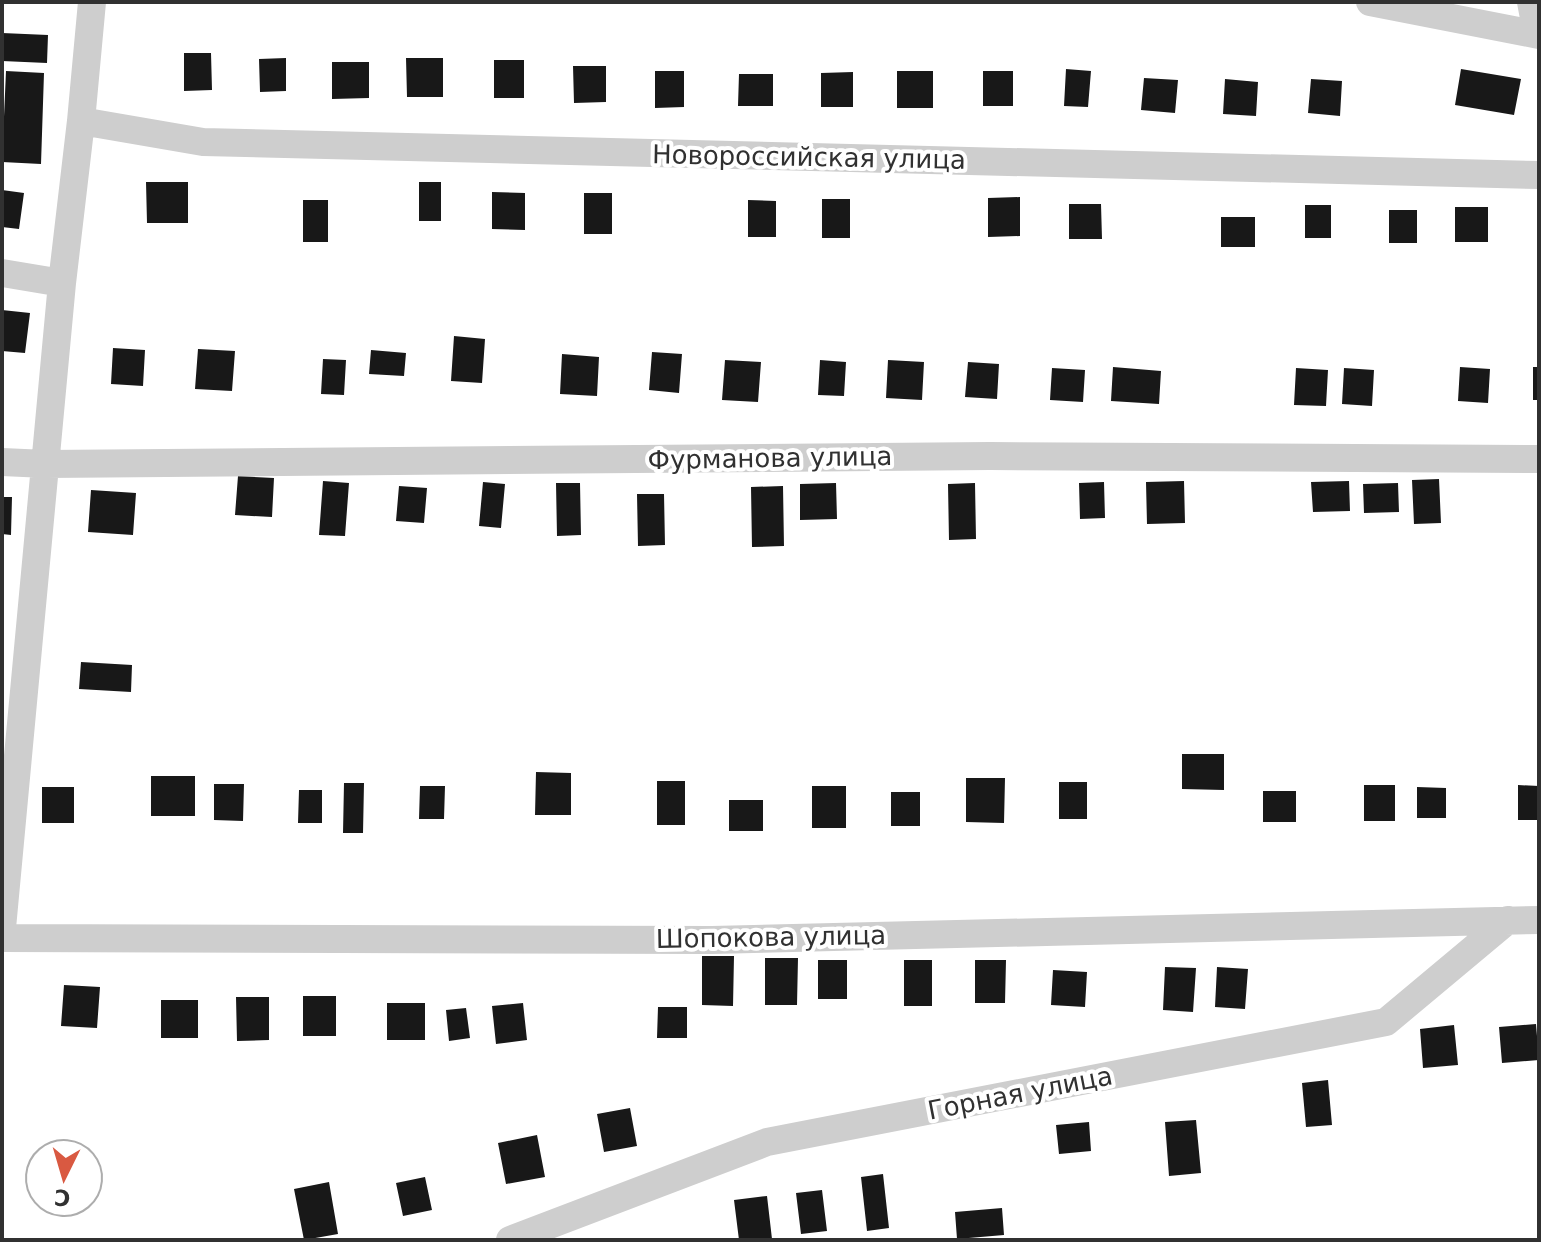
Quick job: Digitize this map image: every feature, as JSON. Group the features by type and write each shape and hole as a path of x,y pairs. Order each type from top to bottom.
{"street":[{"path":"2,928 62,283 92,2"},
{"path":"1370,2 1538,35 1531,2"},
{"name":"Новороссийская улица","path":"81,121 203,142 1539,175"},
{"path":"2,273 62,283"},
{"name":"Фурманова улица","path":"2,462 974,456 1539,459"},
{"name":"Горная улица","path":"510,1240 767,1142 1386,1022 1508,920"},
{"name":"Шопокова улица","path":"2,938 712,940 1539,920"}],"building":[{"path":"2,33 48,35 47,63 2,61"},
{"path":"184,53 211,53 212,90 184,91"},
{"path":"286,58 286,91 260,92 259,59"},
{"path":"406,58 443,58 443,97 407,97"},
{"path":"494,60 524,60 524,98 494,98"},
{"path":"332,62 369,62 369,98 332,99"},
{"path":"573,66 606,66 606,102 574,103"},
{"path":"1066,69 1091,71 1088,107 1064,106"},
{"path":"1461,69 1521,79 1514,115 1455,105"},
{"path":"6,71 44,73 41,164 2,162"},
{"path":"655,71 684,71 684,107 655,108"},
{"path":"897,71 933,71 933,108 897,108"},
{"path":"983,71 1013,71 1013,106 983,106"},
{"path":"853,72 853,107 821,107 821,73"},
{"path":"739,74 773,74 773,106 738,106"},
{"path":"1144,78 1178,80 1175,113 1141,110"},
{"path":"1225,79 1258,82 1256,116 1223,114"},
{"path":"1311,79 1342,81 1340,116 1308,113"},
{"path":"146,182 188,182 188,223 147,223"},
{"path":"419,182 441,182 441,221 419,221"},
{"path":"2,190 24,193 19,229 2,227"},
{"path":"492,192 525,193 525,230 492,229"},
{"path":"584,193 612,193 612,234 584,234"},
{"path":"1020,197 1020,236 988,237 988,198"},
{"path":"822,199 850,199 850,238 822,238"},
{"path":"303,200 328,200 328,242 303,242"},
{"path":"748,200 776,201 776,237 748,237"},
{"path":"1069,204 1101,204 1102,239 1069,239"},
{"path":"1305,205 1331,205 1331,238 1305,238"},
{"path":"1455,207 1488,207 1488,242 1455,242"},
{"path":"1389,210 1417,210 1417,243 1389,243"},
{"path":"1221,217 1255,217 1255,247 1221,247"},
{"path":"2,310 30,313 25,353 2,351"},
{"path":"454,336 485,339 482,383 451,381"},
{"path":"113,348 145,350 143,386 111,384"},
{"path":"198,349 235,351 232,391 195,389"},
{"path":"371,350 406,353 404,376 369,374"},
{"path":"652,352 682,354 679,393 649,390"},
{"path":"562,354 599,357 597,396 560,394"},
{"path":"323,359 346,360 344,395 321,394"},
{"path":"725,360 761,362 758,402 722,400"},
{"path":"820,360 846,362 844,396 818,395"},
{"path":"888,360 924,362 922,400 886,398"},
{"path":"968,362 999,364 997,399 965,397"},
{"path":"1113,367 1161,371 1159,404 1111,401"},
{"path":"1460,367 1490,369 1488,403 1458,401"},
{"path":"1533,367 1539,367 1539,400 1533,400"},
{"path":"1052,368 1085,370 1083,402 1050,400"},
{"path":"1296,368 1328,370 1326,406 1294,405"},
{"path":"1344,368 1374,370 1372,406 1342,404"},
{"path":"238,476 274,478 272,517 235,515"},
{"path":"1439,479 1441,523 1414,524 1412,480"},
{"path":"323,481 349,483 345,536 319,535"},
{"path":"1184,481 1185,523 1147,524 1146,482"},
{"path":"1349,481 1350,511 1313,512 1311,482"},
{"path":"483,482 505,484 501,528 479,526"},
{"path":"1104,482 1105,518 1080,519 1079,483"},
{"path":"556,483 580,483 581,535 557,536"},
{"path":"836,483 837,519 800,520 800,484"},
{"path":"975,483 976,539 949,540 948,484"},
{"path":"1398,483 1399,512 1364,513 1363,484"},
{"path":"399,486 427,488 424,523 396,521"},
{"path":"783,486 784,546 752,547 751,487"},
{"path":"91,490 136,493 133,535 88,532"},
{"path":"637,494 664,494 665,545 638,546"},
{"path":"2,497 12,497 11,535 2,534"},
{"path":"81,662 132,665 131,692 79,689"},
{"path":"1182,754 1224,754 1224,790 1182,789"},
{"path":"536,772 571,773 571,815 535,815"},
{"path":"151,776 195,776 195,816 151,816"},
{"path":"966,778 1005,778 1004,823 966,822"},
{"path":"657,781 685,781 685,825 657,825"},
{"path":"1059,782 1087,782 1087,819 1059,819"},
{"path":"344,783 364,783 363,833 343,833"},
{"path":"214,784 244,784 243,821 214,820"},
{"path":"1364,785 1395,785 1395,821 1364,821"},
{"path":"1518,785 1539,786 1539,820 1518,820"},
{"path":"420,786 445,786 444,819 419,819"},
{"path":"812,786 846,786 846,828 812,828"},
{"path":"42,787 74,787 74,823 42,823"},
{"path":"1417,787 1446,788 1446,818 1417,818"},
{"path":"299,790 322,790 322,823 298,823"},
{"path":"1263,791 1296,791 1296,822 1263,822"},
{"path":"891,792 920,792 920,826 891,826"},
{"path":"729,800 763,800 763,831 729,831"},
{"path":"702,956 734,956 733,1006 702,1005"},
{"path":"765,958 798,958 797,1005 765,1005"},
{"path":"818,960 847,960 847,999 818,999"},
{"path":"904,960 932,960 932,1006 904,1006"},
{"path":"975,960 1006,960 1005,1003 975,1003"},
{"path":"1165,967 1196,968 1193,1012 1163,1010"},
{"path":"1217,967 1248,969 1245,1009 1215,1007"},
{"path":"1053,970 1087,972 1085,1007 1051,1005"},
{"path":"64,985 100,987 97,1028 61,1026"},
{"path":"303,996 336,996 336,1036 303,1036"},
{"path":"236,997 269,997 269,1040 237,1041"},
{"path":"161,1000 198,1000 198,1038 161,1038"},
{"path":"387,1003 425,1003 425,1040 387,1040"},
{"path":"523,1003 527,1040 496,1044 492,1006"},
{"path":"658,1007 687,1007 687,1038 657,1038"},
{"path":"466,1008 470,1038 449,1041 446,1010"},
{"path":"1536,1024 1539,1060 1502,1063 1499,1027"},
{"path":"1454,1025 1458,1065 1423,1068 1420,1029"},
{"path":"1328,1080 1332,1125 1306,1127 1302,1083"},
{"path":"630,1108 637,1146 604,1152 597,1114"},
{"path":"1196,1120 1201,1173 1169,1176 1165,1122"},
{"path":"1089,1122 1091,1151 1059,1154 1056,1125"},
{"path":"537,1135 545,1177 506,1184 498,1143"},
{"path":"883,1174 889,1228 867,1231 861,1177"},
{"path":"425,1177 432,1210 403,1216 396,1183"},
{"path":"329,1182 338,1234 304,1240 294,1189"},
{"path":"822,1190 827,1231 801,1234 796,1193"},
{"path":"767,1196 772,1239 739,1240 734,1200"},
{"path":"1002,1208 1004,1235 957,1239 955,1212"}]}
